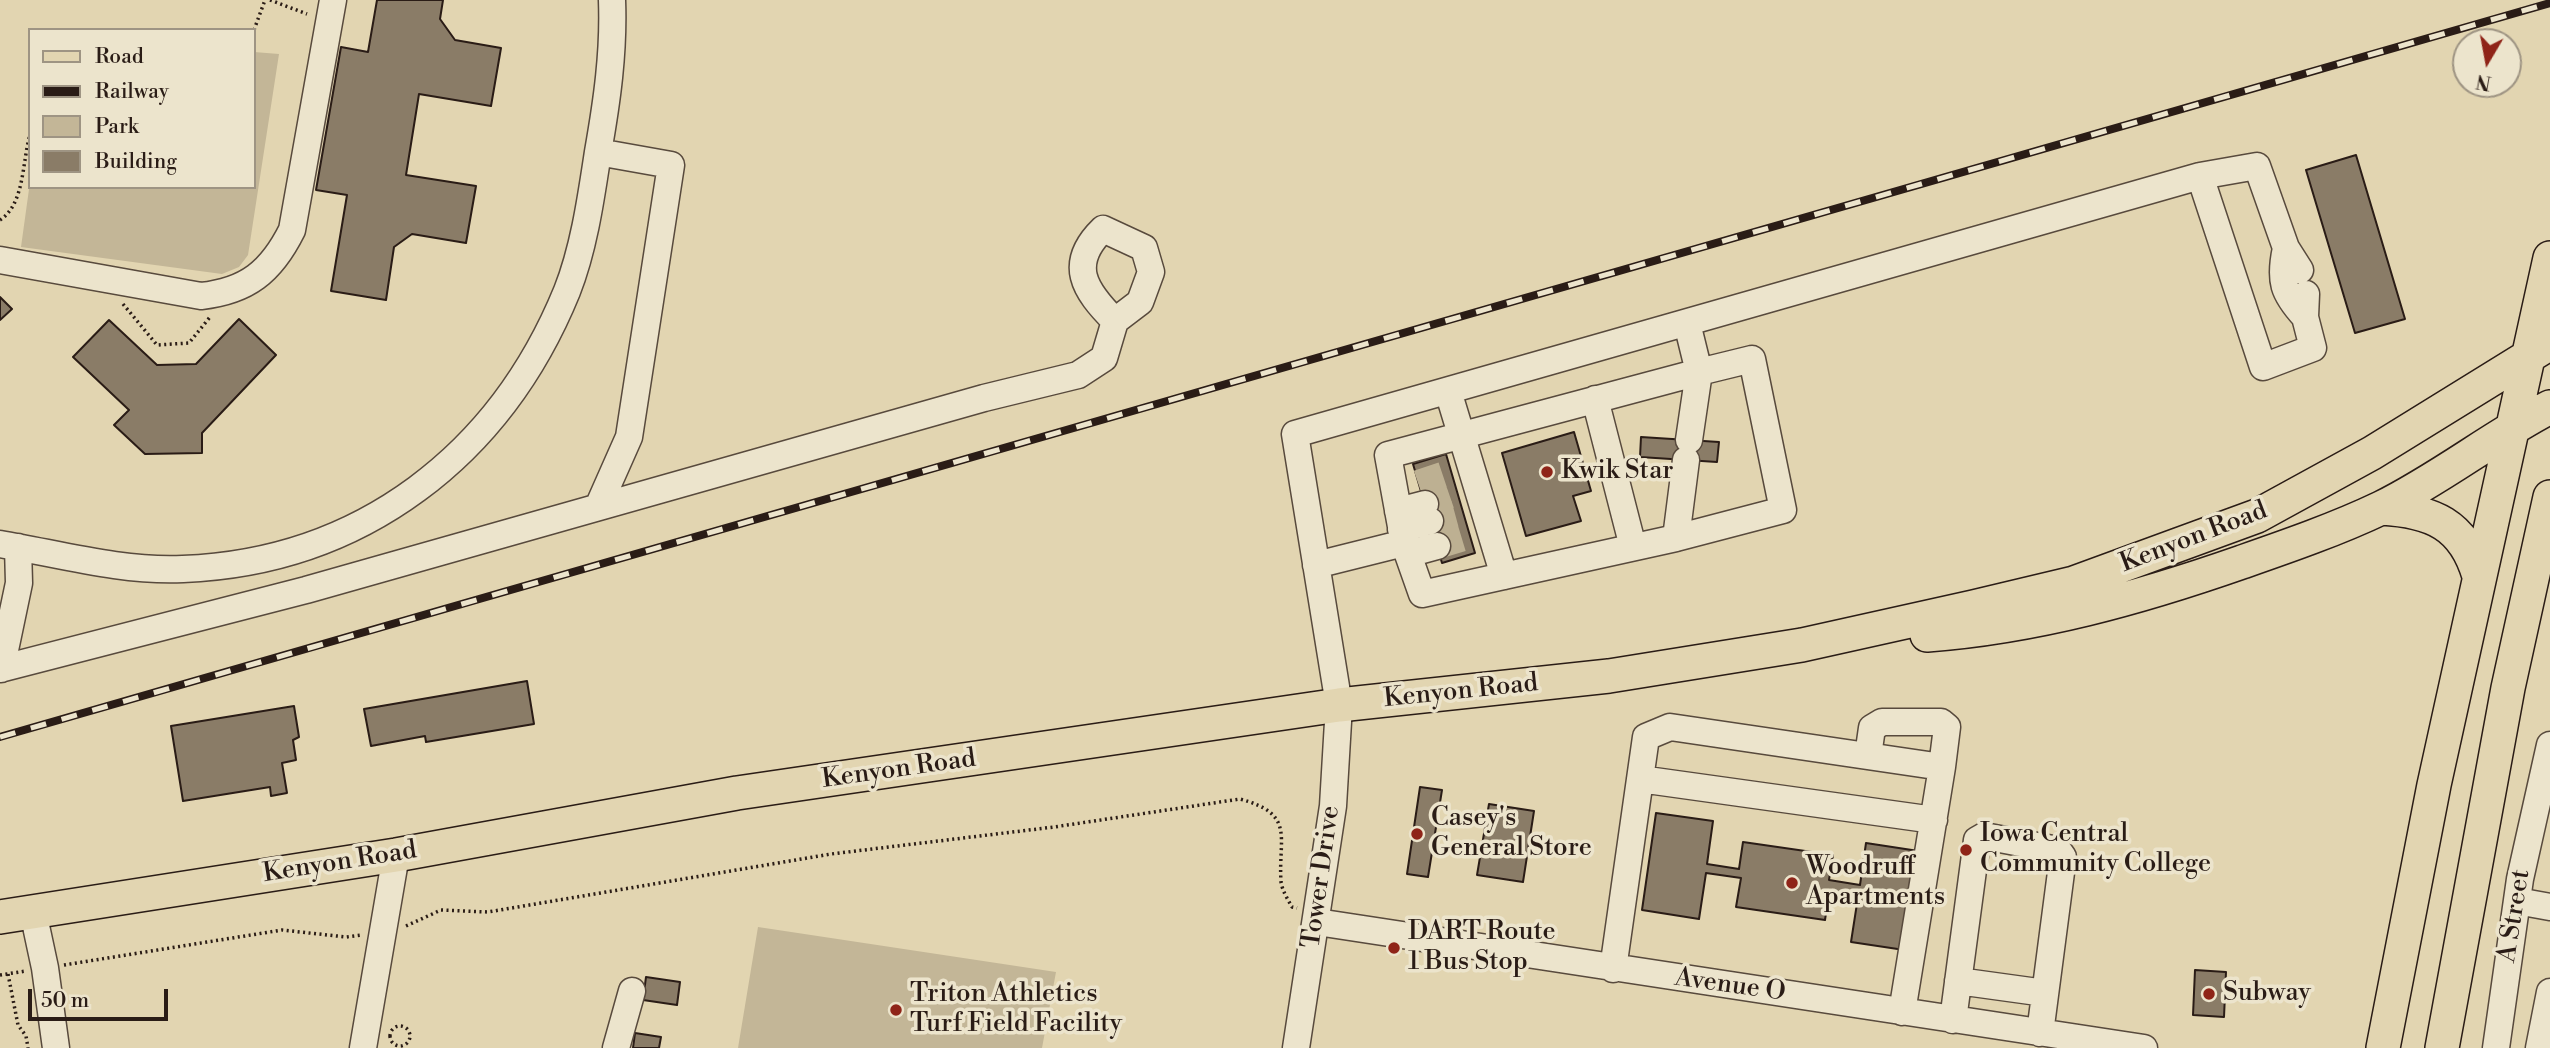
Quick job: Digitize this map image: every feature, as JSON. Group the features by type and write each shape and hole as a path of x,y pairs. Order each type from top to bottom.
{"main road":[{"path":"2383,1048 2479,576 2514,426 2539,349 2550,258"},
{"name":"Kenyon Road","path":"0,917 396,855 737,793 1339,705 1609,676 1802,645 2074,583 2257,516 2372,453 2539,349"},
{"name":"Kenyon Road","path":"1802,645 1982,631 2079,612 2185,582 2381,508 2514,426 2550,407"},
{"path":"2442,1048 2508,688 2550,497"},
{"path":"2381,508 2415,510 2442,522 2459,536 2474,559 2479,576"}],"street":[{"path":"612,0 611,71 579,249 568,289 525,375 496,416 470,446 402,501 316,544 273,557 182,569 130,566 9,545 19,583 1,669 306,590 984,398 1078,375 1104,358 1115,321"},
{"path":"0,260 201,296 231,293 254,279 281,253 292,230 331,11"},
{"path":"598,152 671,165 629,437 598,507"},
{"path":"1504,576 1471,500 1463,435 1448,391 2200,176 2258,166 2299,282 2314,348 2263,367 2200,176"},
{"path":"1676,538 1699,372 1687,323"},
{"path":"1752,359 1783,510 1676,538 1422,594 1413,520 1388,455 1699,372 1752,359"},
{"name":"Tower Drive","path":"1296,1048 1333,807 1339,705 1295,434 1448,391"},
{"path":"1595,399 1633,547"},
{"path":"1316,565 1413,520"},
{"path":"1868,756 1872,728 1882,722 1941,722 1947,727 1902,1012"},
{"path":"1613,969 1646,737 1670,727 1942,766"},
{"name":"A Street","path":"2496,1048 2516,901 2550,745"},
{"path":"1640,779 1934,820"},
{"path":"1953,1020 1977,840 1984,836 2058,849 2063,856 2040,1033"},
{"path":"363,1048 396,855"},
{"path":"2516,901 2550,907"},
{"path":"33,912 46,968 56,1048"},
{"name":"Avenue O","path":"1318,916 1613,969 2144,1048"},
{"path":"1958,981 2046,993"},
{"path":"616,1048 632,991"},
{"path":"2539,1048 2550,992"}],"path":[{"path":"255,28 268,0 331,11"},
{"path":"0,220 9,214 18,196 28,145"},
{"path":"102,278 157,345 189,343 231,293"},
{"path":"0,975 282,930 346,937 383,933 441,910 488,912 831,855 1054,827 1240,799 1262,805 1275,816 1283,834 1281,885 1292,908 1318,916"},
{"path":"8,974 18,1025 26,1037 28,1048"},
{"path":"401,1026 409,1032 410,1039 398,1047 391,1041 390,1035 395,1027 401,1026"}],"green space":[{"path":"256,52 279,54 248,255 239,267 222,274 21,247 29,189 256,189"},
{"name":"Triton Athletics Turf Field Facility","path":"758,927 1056,972 1042,1048 738,1048"}],"building":[{"path":"377,0 443,0 440,19 455,40 501,48 491,106 419,94 406,175 476,186 466,243 412,234 394,247 386,300 331,291 347,195 316,190 341,47 368,52"},
{"path":"2356,155 2405,319 2355,333 2306,170"},
{"path":"0,297 12,309 0,320"},
{"path":"239,319 276,355 202,433 202,453 145,454 114,425 129,410 73,357 109,320 157,365 196,364"},
{"name":"Kwik Star","path":"1574,432 1591,491 1573,496 1581,521 1526,536 1502,453"},
{"name":"Kwik Star","path":"1641,437 1719,442 1717,462 1640,457"},
{"path":"1446,454 1475,553 1442,563 1413,464"},
{"path":"527,681 534,724 426,742 425,736 371,746 364,709"},
{"path":"294,706 299,737 293,740 296,760 282,763 287,793 271,796 270,787 183,801 171,726"},
{"path":"1420,787 1442,790 1428,877 1407,874"},
{"path":"1489,804 1534,811 1523,882 1477,875"},
{"name":"Woodruff Apartments","path":"1656,813 1713,821 1707,864 1739,869 1743,842 1833,855 1829,880 1860,885 1866,843 1925,852 1911,951 1851,942 1858,897 1829,893 1825,920 1736,907 1741,878 1706,873 1699,919 1642,910"},
{"name":"Subway","path":"2195,970 2226,972 2224,1017 2193,1015"},
{"path":"646,977 680,982 677,1005 643,1000"},
{"path":"635,1033 661,1037 659,1048 633,1048"}],"tunnel":[{"path":"1418,483 1451,472"},
{"path":"1425,504 1457,493"},
{"path":"1430,521 1463,512"},
{"path":"1437,546 1470,536"}],"railway":[{"path":"0,737 2550,3"}],"place":[{"name":"Kwik Star","path":"1547,472"},
{"name":"Casey's General Store","path":"1417,834"},
{"name":"Iowa Central Community College","path":"1966,850"},
{"name":"Woodruff Apartments","path":"1792,883"},
{"name":"DART Route 1 Bus Stop","path":"1394,948"},
{"name":"Subway","path":"2209,994"},
{"name":"Triton Athletics Turf Field Facility","path":"896,1010"}]}
